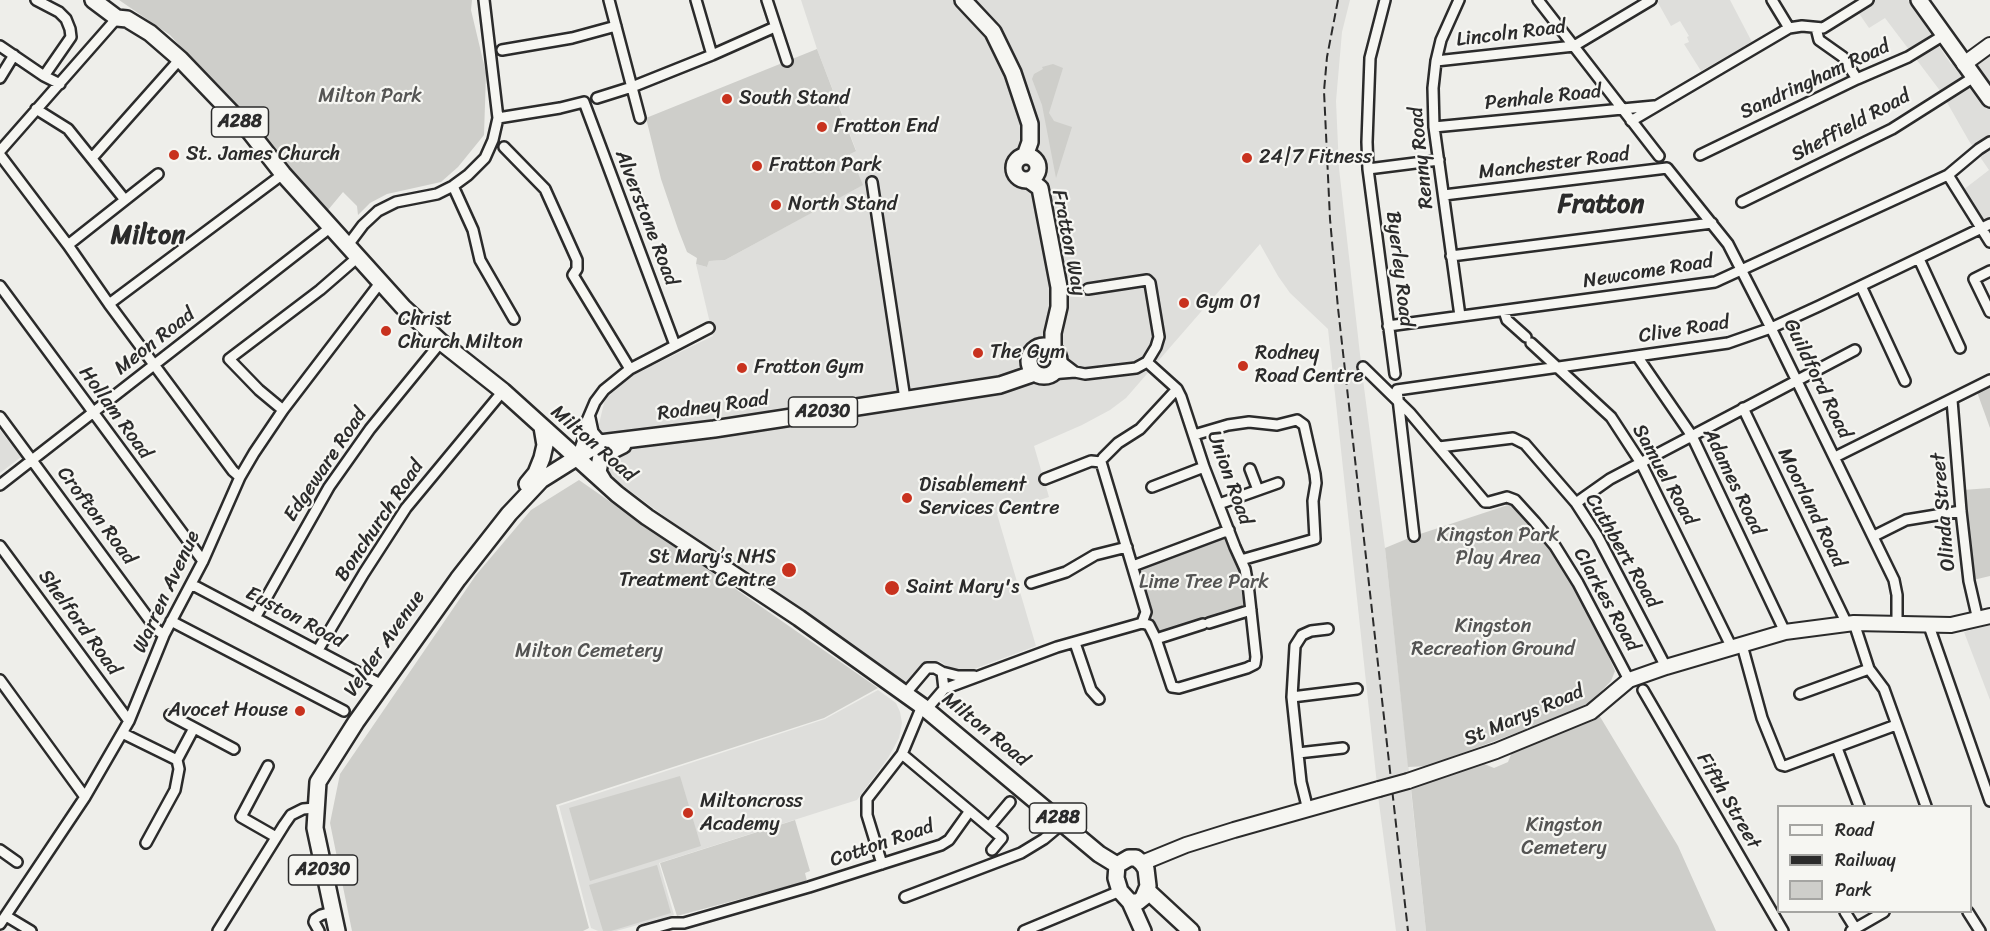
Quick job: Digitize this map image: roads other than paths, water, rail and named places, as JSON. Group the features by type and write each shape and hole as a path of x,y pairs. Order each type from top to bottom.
{"main road":[{"name":"Milton Road","path":"93,0 117,18 127,19 150,33 180,59 250,132 283,174 380,283 441,342 503,391 604,482 647,517 799,618 906,694 1099,854 1117,865"},
{"name":"Fratton Way","path":"954,0 961,0 993,32 1026,107 1030,124 1030,142 1025,156 1018,159 1014,170 1018,178 1029,180 1040,188 1059,287 1058,316 1053,333 1055,354"},
{"path":"1919,0 1990,99"},
{"name":"Fratton Way","path":"1037,348 1058,316"},
{"path":"1045,346 1055,354 1056,368 1038,370 1031,354 1037,348 1045,346"},
{"name":"Rodney Road","path":"579,460 596,445 606,442 634,440 1011,383 1038,370"},
{"name":"Velder Avenue","path":"509,514 515,497 536,473 542,458 545,445 542,427"},
{"name":"Rodney Road","path":"579,460 634,440"},
{"name":"Rodney Road","path":"604,482 598,472 601,456 634,440"},
{"name":"Velder Avenue","path":"315,808 318,782 382,685 458,579 509,514 579,460"},
{"name":"A2030","path":"315,808 315,828 337,931"},
{"path":"1125,897 1138,902 1146,892 1147,876 1142,863 1136,858 1129,858 1117,865 1115,873 1125,897 1143,931"},
{"path":"1146,892 1191,931"}],"street":[{"path":"36,0 59,12 66,20 71,37 44,76"},
{"path":"283,410 259,390 229,359 320,290 353,251 363,225 378,211 396,202 437,194 468,176 485,158 493,140 498,118 484,0"},
{"path":"609,0 640,118"},
{"path":"696,0 712,55"},
{"path":"767,0 788,61"},
{"name":"Byerley Road","path":"1384,0 1370,58 1367,103 1368,169 1395,374"},
{"name":"Renny Road","path":"1459,0 1441,40 1433,88 1434,127 1460,316"},
{"path":"1538,0 1659,156"},
{"name":"Lincoln Road","path":"1436,61 1574,46 1651,0"},
{"path":"1773,0 1789,28 1802,26 1816,28 1831,25 1854,4 1868,0"},
{"path":"117,18 0,153 154,365 233,471 240,477"},
{"path":"502,50 572,38 616,26"},
{"path":"597,98 632,87 776,27"},
{"name":"Penhale Road","path":"1632,121 1789,28"},
{"path":"1816,28 1819,40 1843,57 1857,79"},
{"name":"Sandringham Road","path":"1700,154 1908,57 1944,35"},
{"path":"1969,70 1990,45"},
{"path":"0,46 44,76 60,84"},
{"path":"0,78 14,55"},
{"path":"92,158 180,59"},
{"name":"Sheffield Road","path":"1742,202 1892,129 1969,70"},
{"name":"Alverstone Road","path":"498,118 584,102 675,345"},
{"name":"Penhale Road","path":"1434,127 1656,106"},
{"path":"36,110 68,129 125,200"},
{"path":"0,135 10,142"},
{"name":"Newcome Road","path":"1388,326 1715,282 1948,175 1990,142"},
{"path":"504,147 545,189 577,260 577,269 573,276 630,369"},
{"path":"1368,169 1439,160"},
{"name":"Manchester Road","path":"1444,195 1667,168"},
{"name":"Guildford Road","path":"1667,168 1728,244 1771,328 1894,580 1897,595 1897,623"},
{"path":"69,245 159,174"},
{"path":"109,304 283,174"},
{"path":"1948,175 1990,242"},
{"path":"872,182 905,399"},
{"path":"453,186 473,230 480,260 514,319"},
{"path":"1451,256 1712,223"},
{"name":"Clive Road","path":"1399,401 1397,390 1728,343 1771,328 1990,224"},
{"name":"Meon Road","path":"0,484 331,227"},
{"path":"1919,259 1960,348"},
{"path":"1990,271 1974,279 1990,312"},
{"path":"1038,370 1085,374 1136,368 1147,362 1159,337 1150,283 1147,280 1088,288"},
{"name":"Warren Avenue","path":"0,924 85,797 129,721 164,635 203,561 240,477 283,410 380,283"},
{"name":"Hollam Road","path":"0,286 203,561"},
{"path":"1861,286 1905,381"},
{"name":"Samuel Road","path":"1504,311 1507,320 1611,417 1641,463 1737,646 1781,765 1785,766 1837,747"},
{"path":"579,460 589,415 604,390 630,369 709,328"},
{"name":"Edgeware Road","path":"255,618 329,487 370,429 441,342"},
{"path":"1576,503 1610,479 1855,350"},
{"path":"1055,354 1075,372"},
{"name":"Adames Road","path":"1637,356 1692,436 1785,632"},
{"name":"Union Road","path":"1142,623 1149,625 1156,639 1172,687 1179,688 1255,664 1251,610 1241,560 1204,467 1182,397 1177,389 1147,362"},
{"name":"Clarkes Road","path":"1363,367 1399,401 1485,502 1507,497 1515,500 1548,538 1578,583 1629,680"},
{"path":"1835,457 1990,380"},
{"path":"1045,479 1091,461 1102,460 1118,443 1140,429 1177,389"},
{"name":"Bonchurch Road","path":"318,650 406,508 503,391"},
{"name":"Olinda Street","path":"1952,400 1969,581 1984,618"},
{"path":"1399,401 1414,536"},
{"name":"Moorland Road","path":"1743,408 1851,623 1869,669 1884,689 1925,805"},
{"path":"589,415 593,432 606,442"},
{"name":"Crofton Road","path":"0,417 157,630 164,635"},
{"path":"1194,435 1228,425 1249,422 1277,425 1297,420 1304,425 1316,474 1313,501 1316,539 1241,560"},
{"name":"Cuthbert Road","path":"1439,447 1513,438 1525,444 1576,503 1598,537 1666,667"},
{"path":"882,864 867,815 867,799 902,754 924,708 944,689 1057,647 1142,623 1146,612 1102,460"},
{"path":"1152,487 1204,467"},
{"path":"1250,469 1258,490"},
{"path":"1220,504 1278,483"},
{"path":"1874,536 1906,520 1961,510"},
{"path":"1133,566 1228,530"},
{"name":"Shelford Road","path":"0,546 129,721"},
{"path":"1031,582 1066,572 1095,555 1127,547"},
{"name":"Euston Road","path":"191,584 382,685"},
{"path":"1156,639 1251,610"},
{"name":"St Marys Road","path":"1142,863 1186,845 1408,781 1487,754 1591,712 1629,680 1785,632 1851,623 1951,625 1984,618"},
{"path":"171,621 344,711"},
{"path":"1929,626 1990,801"},
{"path":"1308,810 1301,782 1292,697 1296,642 1302,635 1328,629"},
{"path":"1075,643 1091,690 1099,699"},
{"path":"906,694 927,669 935,668 958,676 982,676"},
{"path":"1800,694 1869,669"},
{"path":"942,672 944,689"},
{"path":"1343,679 1345,690"},
{"path":"0,680 85,797"},
{"path":"1292,697 1357,689"},
{"name":"Fifth Street","path":"1643,690 1783,931"},
{"path":"170,715 234,749"},
{"path":"1858,805 1837,747 1896,725"},
{"path":"146,843 178,779 177,760 194,728"},
{"path":"122,733 177,760"},
{"path":"1298,753 1343,748"},
{"name":"Cotton Road","path":"643,931 672,923 684,923 882,864 949,840 969,812 902,754"},
{"path":"268,766 241,817 276,837"},
{"path":"989,827 1010,802"},
{"path":"218,931 291,816 303,808 315,808"},
{"path":"969,812 1002,838 992,850"},
{"path":"905,897 1021,854 1044,839 1063,822"},
{"path":"0,850 17,862"},
{"path":"1024,931 1040,928 1125,897"},
{"path":"319,931 314,922 315,919 332,912"},
{"path":"1845,913 1853,930 1882,913"},
{"path":"1969,913 1980,931"},
{"path":"6,915 31,931"}],"railway":[{"path":"1338,0 1327,57 1324,91 1330,219 1408,931"}],"place":[{"name":"South Stand","path":"727,99"},
{"name":"Fratton End","path":"822,127"},
{"name":"St. James Church","path":"174,155"},
{"name":"24|7 Fitness","path":"1247,158"},
{"name":"Fratton Park","path":"757,166"},
{"name":"North Stand","path":"776,205"},
{"name":"Gym 01","path":"1184,303"},
{"name":"Christ Church Milton","path":"386,331"},
{"name":"The Gym","path":"978,353"},
{"name":"Rodney Road Centre","path":"1243,366"},
{"name":"Fratton Gym","path":"742,368"},
{"name":"Disablement Services Centre","path":"907,498"},
{"name":"St Mary’s NHS Treatment Centre","path":"789,570"},
{"name":"Saint Mary's","path":"892,588"},
{"name":"Avocet House","path":"300,711"},
{"name":"Miltoncross Academy","path":"688,813"}],"district":[{"name":"Fratton","path":"1601,205"},
{"name":"Milton","path":"148,236"}],"park label":[{"name":"Milton Park","path":"370,97"},
{"name":"Kingston Park Play Area","path":"1498,548"},
{"name":"Lime Tree Park","path":"1204,583"},
{"name":"Kingston Recreation Ground","path":"1493,638"},
{"name":"Milton Cemetery","path":"589,652"},
{"name":"Kingston Cemetery","path":"1564,838"}]}
